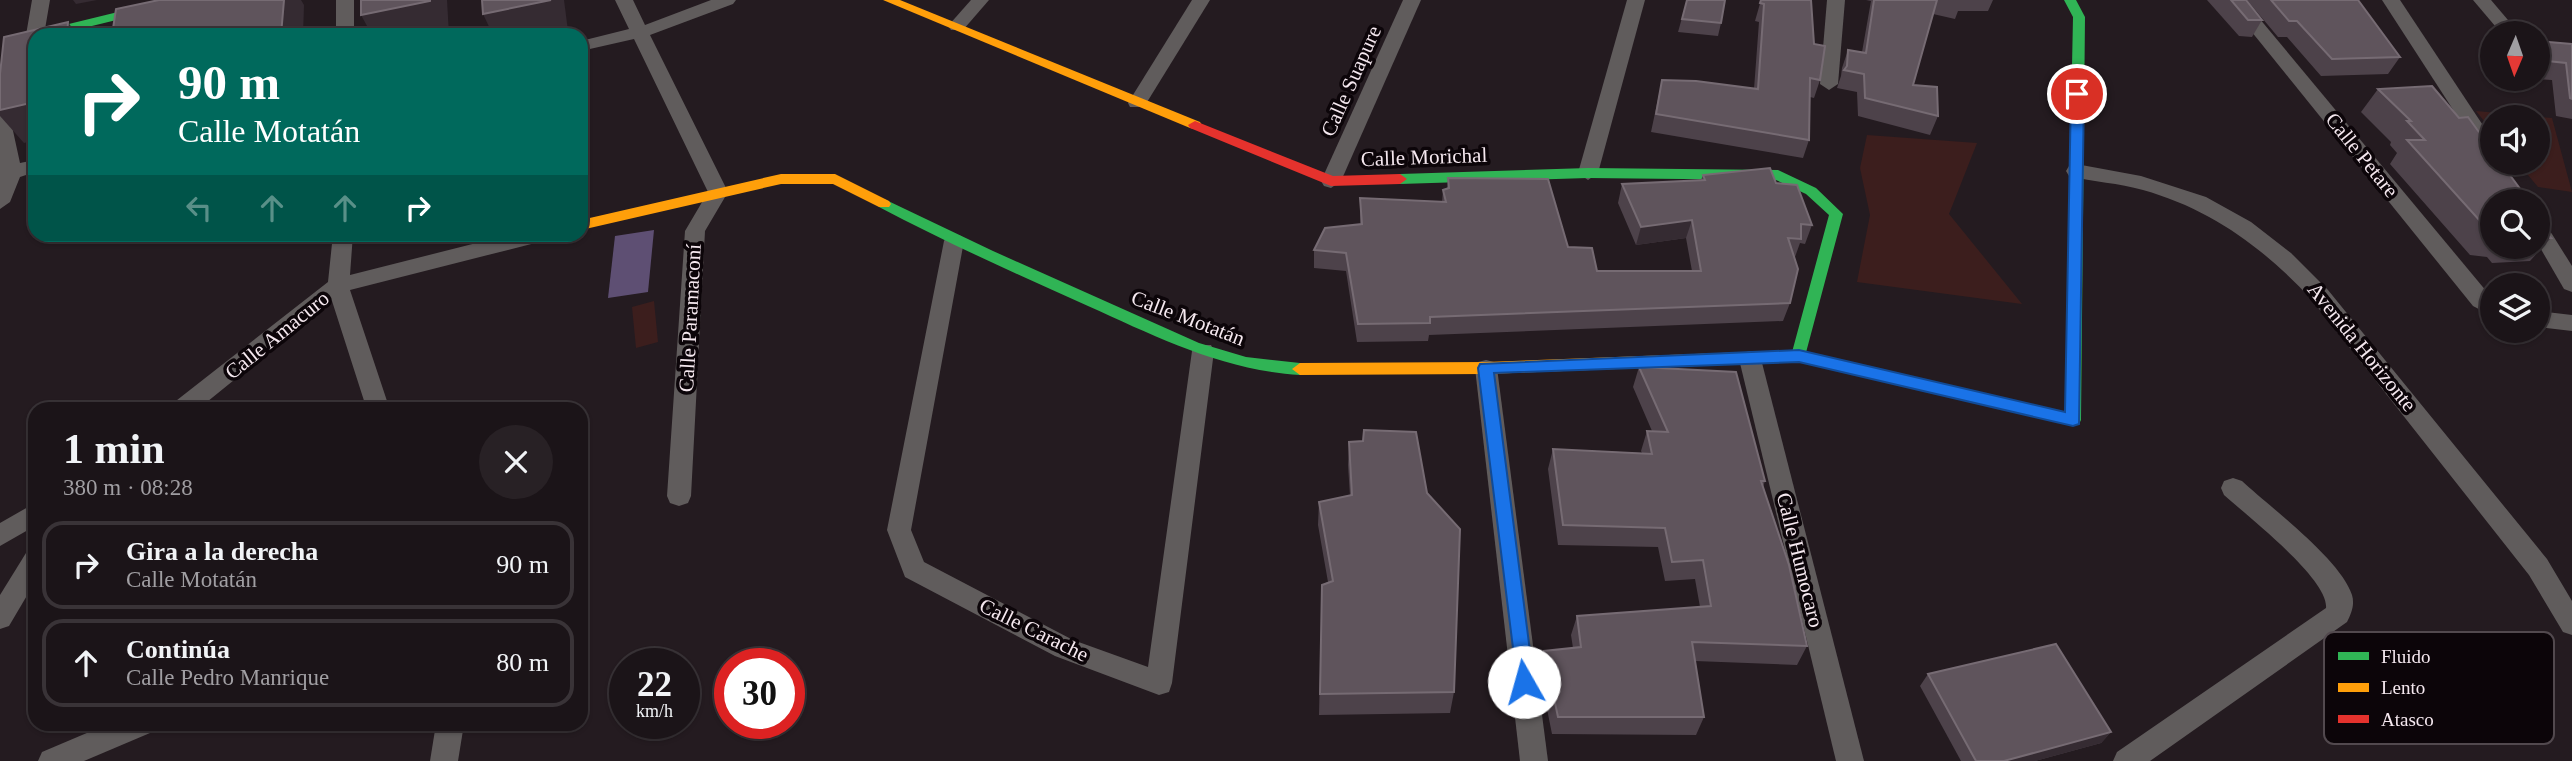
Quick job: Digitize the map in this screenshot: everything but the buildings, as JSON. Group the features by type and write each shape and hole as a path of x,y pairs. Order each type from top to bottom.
{"street":[{"path":"36,28 41,0"},
{"path":"70,28 182,0"},
{"path":"345,0 345,28"},
{"path":"588,223 718,192 625,0"},
{"path":"588,44 642,32 727,0"},
{"name":"Calle Morichal","path":"889,0 1331,181 1588,173 1778,175 1811,191 1836,214 1799,356"},
{"path":"957,26 980,0"},
{"path":"1137,103 1201,0"},
{"name":"Calle Suapure","path":"1331,181 1412,0"},
{"path":"1588,173 1636,0"},
{"path":"1829,84 1836,0"},
{"path":"2070,0 2079,17 2076,171"},
{"name":"Calle Petare","path":"2235,0 2480,299"},
{"path":"2391,0 2480,136"},
{"path":"2483,0 2500,21"},
{"path":"135,28 196,13"},
{"path":"0,117 6,173 6,193 0,202"},
{"path":"6,173 28,168"},
{"name":"Calle Motatán","path":"718,192 782,179 835,179 954,241 1203,352 1268,369 1486,368 1799,356 2073,420 2076,171"},
{"name":"Avenida Horizonte","path":"2076,171 2151,185 2182,197 2247,228 2282,253 2320,295 2538,568 2572,624"},
{"name":"Calle Paramaconí","path":"679,496 695,231 718,192"},
{"name":"Calle Carache","path":"954,241 899,530 914,569 1064,648 1159,683 1203,352"},
{"path":"342,242 338,285 376,402"},
{"name":"Calle Amacuro","path":"190,402 338,285 511,242"},
{"path":"2550,248 2572,284"},
{"path":"2550,320 2572,323"},
{"name":"Calle Humocaro","path":"1750,359 1850,761"},
{"path":"1486,368 1534,761"},
{"path":"2127,761 2338,614 2341,604 2324,574 2233,488"},
{"path":"0,536 28,518"},
{"path":"0,618 10,582 28,566"},
{"path":"52,761 123,731"},
{"path":"444,761 449,731"}],"shaded area":[{"path":"2552,118 2572,192 2538,187 2528,175 2550,175"},
{"path":"1867,135 1977,143 1949,214 2022,304 1857,282 1870,215 1860,168"},
{"path":"654,230 648,292 608,298 615,236"},
{"path":"654,301 658,342 636,348 632,307"}],"traffic: fast":[{"path":"68,28 182,0"},
{"path":"1847,367 2073,420 2079,17 2070,0"},
{"path":"1400,179 1588,173 1778,175 1811,191 1836,214 1799,356"},
{"path":"884,204 987,255 1194,347 1246,363 1300,369"}],"traffic: slow":[{"path":"889,0 1195,125"},
{"path":"588,223 781,179 835,179 884,204"},
{"path":"1300,369 1486,368 1799,356 1847,367"}],"traffic: jam":[{"path":"1195,125 1331,181 1400,179"}],"route":[{"path":"1524,682 1486,368 1799,356 2073,420 2077,94"}]}
